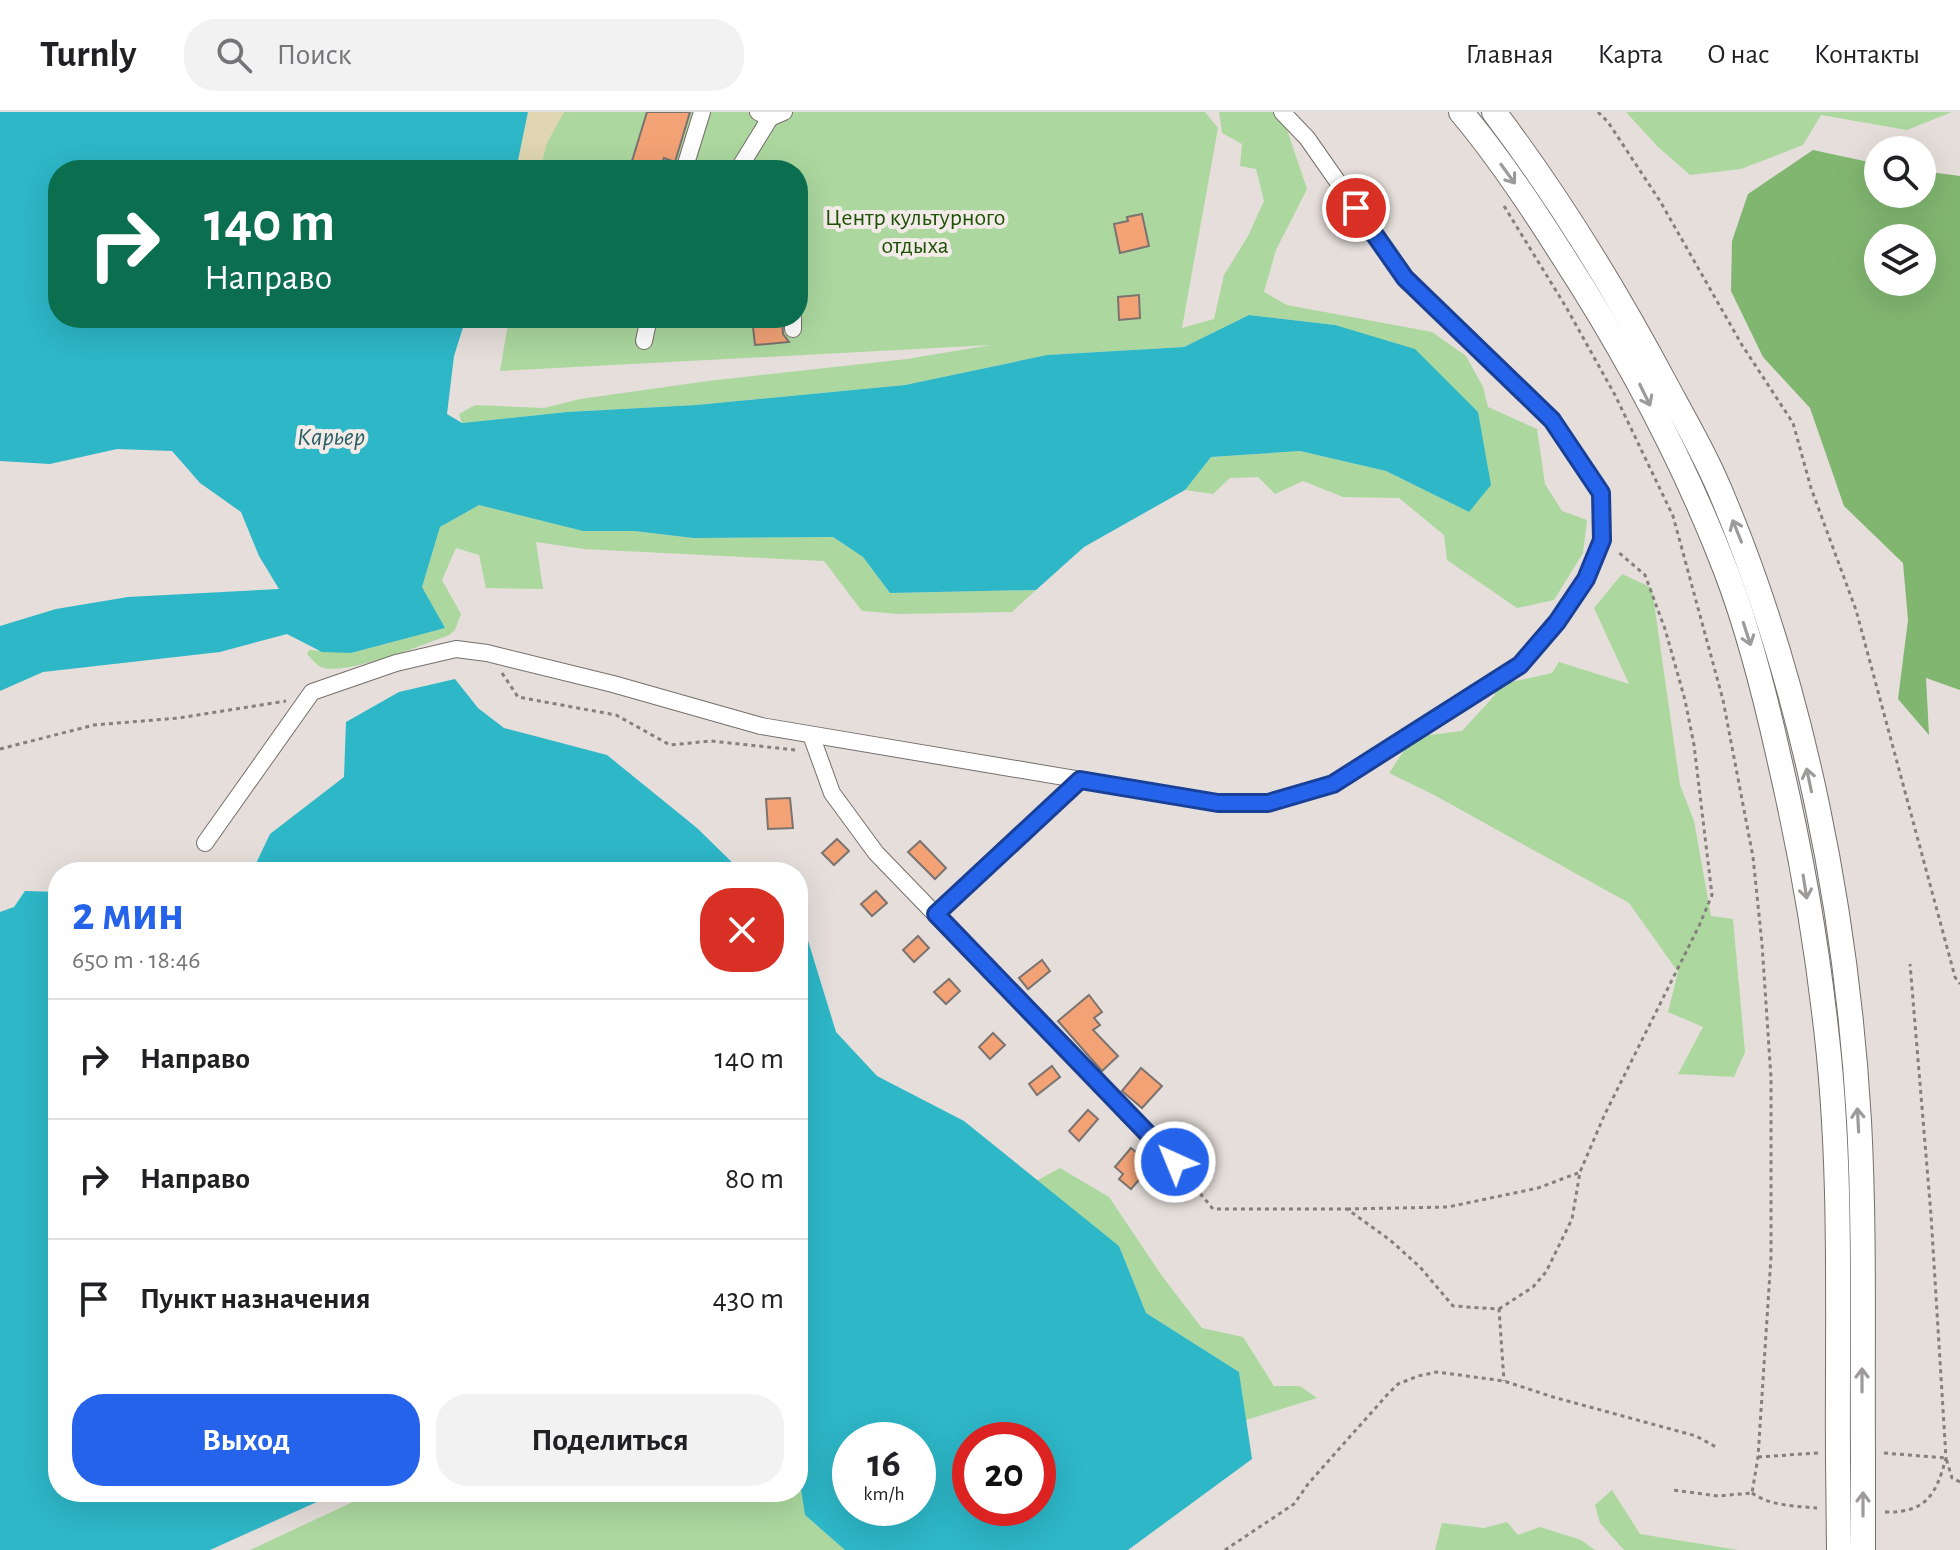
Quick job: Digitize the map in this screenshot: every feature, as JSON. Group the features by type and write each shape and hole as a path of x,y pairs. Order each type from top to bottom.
{"highway":[{"path":"1461,112 1511,178 1596,307 1634,372 1727,573 1756,663 1796,832 1825,1021 1834,1126 1852,1457 1863,1550"},
{"path":"1494,112 1530,160 1591,253 1689,428 1728,510 1779,652 1837,917 1859,1122 1852,1457 1839,1550"}],"lane":[{"path":"687,160 702,112"},
{"path":"205,843 312,692 396,663 456,649 487,653 613,684 761,726 1218,803 1268,803 1333,784 1520,665 1557,622 1586,579 1602,540 1601,493 1552,420 1405,278 1307,138 1282,112"},
{"path":"744,160 771,114"},
{"path":"644,341 647,328"},
{"path":"811,735 832,793 876,853 1175,1162"},
{"path":"936,914 1080,780"}],"path":[{"path":"1598,112 1608,122 1660,201 1742,345 1793,423 1811,488 1856,610 1955,977 1960,984"},
{"path":"1505,207 1615,395 1673,516 1723,700 1753,857 1771,1078 1771,1257 1758,1457 1752,1493"},
{"path":"1347,1209 1410,1258 1453,1306 1499,1309 1533,1287 1546,1272 1572,1219 1580,1172 1604,1116 1712,895 1694,745 1665,629 1645,575 1602,540"},
{"path":"487,653 518,697 616,715 670,745 711,741 800,750"},
{"path":"0,749 94,725 179,718 278,703 312,692"},
{"path":"1910,964 1931,1215 1946,1458 1952,1478 1960,1482"},
{"path":"1175,1162 1213,1209 1448,1207 1538,1188 1580,1172"},
{"path":"1499,1309 1504,1381"},
{"path":"1225,1550 1294,1504 1308,1484 1398,1384 1437,1372 1504,1381 1696,1436 1716,1447"},
{"path":"1758,1457 1852,1457 1882,1452 1946,1458"},
{"path":"1884,1512 1916,1509 1927,1501 1940,1480 1946,1458"},
{"path":"1673,1490 1718,1496 1752,1493 1763,1500 1814,1508"}],"green space":[{"name":"Центр культурного отдыха","path":"546,112 1205,112 1218,128 1182,328 1214,319 1224,275 1248,236 1264,201 1256,169 1240,166 1242,144 1222,133 1219,112 1281,112 1307,189 1276,250 1264,292 1287,305 1432,332 1466,356 1483,387 1488,407 1537,429 1545,484 1562,511 1587,520 1583,553 1554,600 1517,608 1447,560 1444,535 1399,498 1343,497 1303,481 1275,494 1258,477 1230,478 1213,494 1185,490 1211,457 1300,451 1386,471 1469,512 1335,325 1249,315 1184,347 1047,355 905,385 462,423 459,414 475,405 544,408 580,399 907,359 991,345 500,371 507,328 808,328 808,160 537,160"},
{"path":"1626,112 1952,112 1907,130 1821,115 1803,145 1741,169 1690,175 1657,146"},
{"path":"1813,150 1864,161 1864,208 1936,208 1936,173 1960,176 1960,690 1926,678 1929,735 1898,699 1908,620 1903,563 1844,506 1810,408 1763,357 1731,291 1732,241 1748,194"},
{"path":"479,505 583,531 634,531 693,538 833,537 863,557 890,593 1036,590 1012,612 899,614 862,611 824,561 584,549 536,542 543,589 486,588 479,555 456,548 442,580 461,614 455,630 449,635 365,664 332,669 315,663 307,654 309,650 351,653 444,628 422,587 440,527"},
{"path":"1622,574 1652,588 1680,785 1694,821 1711,916 1733,919 1745,1052 1734,1077 1678,1074 1703,1027 1668,1012 1678,972 1629,903 1389,773 1413,737 1462,731 1495,695 1493,686 1552,673 1559,662 1629,684 1594,608"},
{"path":"1060,1168 1109,1197 1162,1276 1202,1328 1243,1337 1274,1386 1300,1386 1317,1398 1246,1420 1239,1372 1146,1313 1119,1246 1036,1181"},
{"path":"1612,1490 1640,1534 1738,1550 1624,1550 1600,1523 1595,1505"},
{"path":"353,1502 803,1502 805,1515 845,1550 250,1550"},
{"path":"1507,1522 1518,1535 1540,1527 1581,1540 1595,1550 1435,1550 1442,1523 1484,1528"}],"sand":[{"path":"528,112 564,112 547,143 543,160 518,160"}],"water":[{"name":"Карьер","path":"0,112 528,112 518,160 48,160 48,328 463,328 454,356 447,414 462,423 905,385 1047,355 1184,347 1249,315 1335,325 1415,349 1478,412 1491,485 1469,512 1386,471 1300,451 1211,457 1185,490 1084,547 1036,590 890,593 863,557 833,537 693,538 634,531 583,531 479,505 440,527 422,587 445,628 351,653 322,652 287,634 220,652 43,672 0,691 0,626 56,609 128,597 279,589 259,556 241,512 200,483 172,451 117,449 50,464 0,461"},
{"path":"455,679 478,708 504,728 607,755 697,828 732,862 257,862 270,834 344,777 346,722 399,692"},
{"path":"25,891 48,892 48,1502 317,1502 210,1550 0,1550 0,912 14,907"},
{"path":"808,941 836,1032 877,1076 964,1121 1119,1246 1146,1313 1239,1372 1252,1459 1128,1550 845,1550 805,1515 803,1502 808,1502"}],"building":[{"path":"647,112 690,112 676,160 632,160"},
{"path":"1142,214 1149,246 1120,253 1114,224"},
{"path":"1139,295 1140,318 1119,320 1118,297"},
{"path":"753,328 783,328 789,342 755,345"},
{"path":"790,798 793,828 768,829 766,799"},
{"path":"837,839 849,851 834,865 822,853"},
{"path":"920,841 946,868 935,879 908,852"},
{"path":"876,891 887,903 872,916 861,904"},
{"path":"918,936 929,948 914,962 903,950"},
{"path":"1042,960 1050,971 1028,989 1019,978"},
{"path":"949,979 960,991 946,1004 934,992"},
{"path":"1089,995 1102,1012 1094,1018 1100,1025 1093,1030 1118,1056 1102,1071 1058,1021"},
{"path":"993,1033 1005,1045 990,1059 979,1047"},
{"path":"1052,1066 1060,1077 1037,1095 1029,1084"},
{"path":"1141,1068 1162,1086 1142,1108 1122,1091"},
{"path":"1088,1110 1098,1119 1079,1141 1069,1131"},
{"path":"1131,1148 1152,1165 1131,1189 1119,1179 1123,1174 1115,1167"}],"route":[{"path":"1175,1162 936,914 1080,780 1218,803 1268,803 1333,784 1520,665 1557,622 1586,579 1602,540 1601,493 1552,420 1405,278 1356,208"}]}
